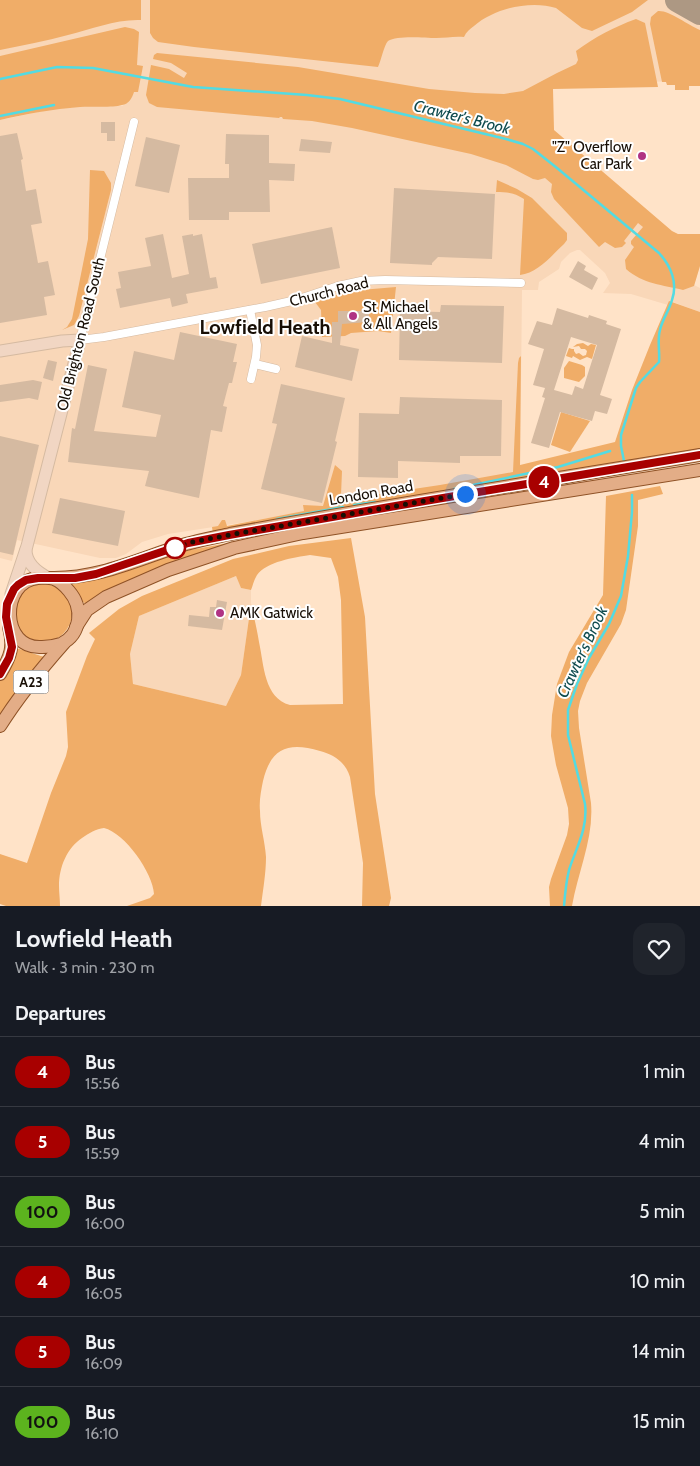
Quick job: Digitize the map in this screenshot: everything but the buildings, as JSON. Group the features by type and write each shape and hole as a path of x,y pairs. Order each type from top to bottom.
{"main road":[{"name":"London Road","path":"50,578 75,578 96,574 188,543 229,535 700,455"},
{"name":"London Road","path":"76,627 86,610 106,597 168,570 234,548 303,533 700,470"},
{"path":"34,578 50,578 60,583 73,597 78,611 76,627 65,641 52,646 34,647 21,640 8,625 6,611 11,594 18,585 34,578"},
{"name":"A23","path":"0,674 9,658 11,650 11,636 8,625"},
{"name":"A23","path":"0,726 35,676 65,641"}],"street":[{"name":"Old Brighton Road South","path":"11,594 27,546 134,122"},
{"name":"Church Road","path":"80,340 250,310 296,300 345,284 370,280 521,283"},
{"path":"250,310 257,342 255,364 251,379"},
{"path":"0,351 80,340"},
{"path":"255,364 276,369"},
{"path":"27,546 26,555 30,563 37,571 50,578"}],"shaded area":[{"path":"0,0 700,0 700,80 549,86 534,117 700,266 694,285 700,288 700,312 670,301 668,305 631,294 603,293 610,283 605,273 580,250 577,250 570,253 561,262 559,269 539,282 538,290 522,290 520,476 168,534 142,542 126,554 116,558 100,558 17,540 12,561 0,558 0,120 53,109 87,106 122,106 128,102 0,110"},
{"path":"0,0 141,0 141,20 113,23 0,50"},
{"path":"150,0 648,0 632,12 592,31 582,28 556,8 536,5 514,7 492,14 470,29 464,37 404,37 392,39 388,41 384,49 378,67 158,42 150,33"},
{"path":"658,11 673,15 700,30 700,86 689,86 689,90 675,90 675,85 667,85 666,82 662,82 650,24 651,17"},
{"path":"636,19 645,23 658,87 553,89 554,130 672,231 678,234 700,234 700,266 694,286 683,290 646,281 626,269 625,260 634,247 631,241 643,227 638,223 624,241 626,243 622,247 615,248 605,242 599,247 554,199 551,192 552,184 545,178 533,179 506,165 471,154 352,128 312,121 283,119 282,117 157,107 149,103 146,95 151,65 169,69 184,78 187,73 171,63 153,59 157,53 298,67 429,89 504,94 523,91 576,64 578,60 576,51 620,25"},
{"path":"125,27 139,32 137,65 143,66 138,92 134,92 127,103 113,106 60,109 0,120 0,56"},
{"path":"90,170 104,171 111,183 111,190 79,316 74,325 62,330 67,327 72,319 88,239"},
{"path":"497,180 532,198 567,233 567,240 564,244 544,263 527,274 520,275 524,199 511,193 496,192"},
{"path":"396,287 391,333 378,331 322,337 321,310 315,302 349,291"},
{"path":"669,301 700,312 700,450 213,534 212,527 218,526 222,520 225,520 227,526 304,511 303,505 323,506 335,465 342,471 341,495 367,496 513,472 518,363 521,356 520,465 615,442 632,390"},
{"path":"583,343 588,346 591,344 596,345 592,359 587,357 580,360 573,356 572,358 566,356 569,348 574,349 576,354 586,355 587,351 585,349 581,349 579,346 573,347"},
{"path":"569,361 585,367 585,376 579,382 564,378 564,368"},
{"path":"561,412 590,421 570,452 551,445"},
{"path":"660,486 663,494 638,500 638,526 626,610 621,624 587,683 580,701 578,711 579,728 591,803 590,829 572,906 550,906 549,887 569,824 568,808 556,765 551,736 552,715 557,684 569,652 603,595 606,496"},
{"path":"261,537 86,604 72,585 73,582 112,575 190,550"},
{"path":"351,538 365,617 375,794 391,898 389,906 362,906 363,863 350,777 346,768 339,760 330,755 309,748 299,747 283,750 276,754 266,770 263,781 260,807 266,857 261,906 127,906 150,898 154,894 152,885 137,855 121,837 104,828 95,830 85,836 68,853 60,872 60,906 6,906 0,904 0,854 27,863 66,756 68,747 66,712 95,639 89,633 119,609 142,596 233,559 289,546","holes":["310,555 331,558 338,577 341,600 343,704 290,705 281,701 275,695 270,688 264,670 251,604 241,675 226,706 133,684 130,654 139,616 236,576 241,588 251,590 261,570 274,563"]},
{"path":"236,576 241,588 251,590 251,604 241,675 226,706 133,684 130,654 139,616"},
{"path":"43,584 59,589 67,597 72,613 67,629 59,637 43,642 27,637 19,629 14,613 19,597 27,589"},
{"path":"16,648 44,657 0,717 0,681 12,662"}],"waterway":[{"name":"Crawter's Brook","path":"0,79 57,67 93,68 193,87 340,99 506,139 533,149 659,253 667,263 674,281 674,294 659,334 659,362 636,388 621,435 624,461"},
{"path":"0,116 54,105"},
{"path":"454,489 558,467 610,451"},
{"name":"Crawter's Brook","path":"564,906 569,870 585,822 585,804 568,735 568,710 589,658 609,624 621,596 628,556 632,495"},
{"path":"354,505 375,502"},
{"path":"277,519 343,507"}],"taxiway":[{"path":"677,0 700,13"}],"bus line":[{"name":"4","path":"0,674 9,658 12,647 6,617 7,604 14,589 26,580 34,578 75,578 96,574 188,543 296,522 700,455"}],"place":[{"name":"\"Z\" Overflow Car Park","path":"642,156"},
{"name":"St Michael & All Angels","path":"353,316"},
{"name":"AMK Gatwick","path":"220,613"}],"district":[{"name":"Lowfield Heath","path":"265,327"}],"route":[{"path":"175,548 171,549 188,543 229,535 465,494"}]}
